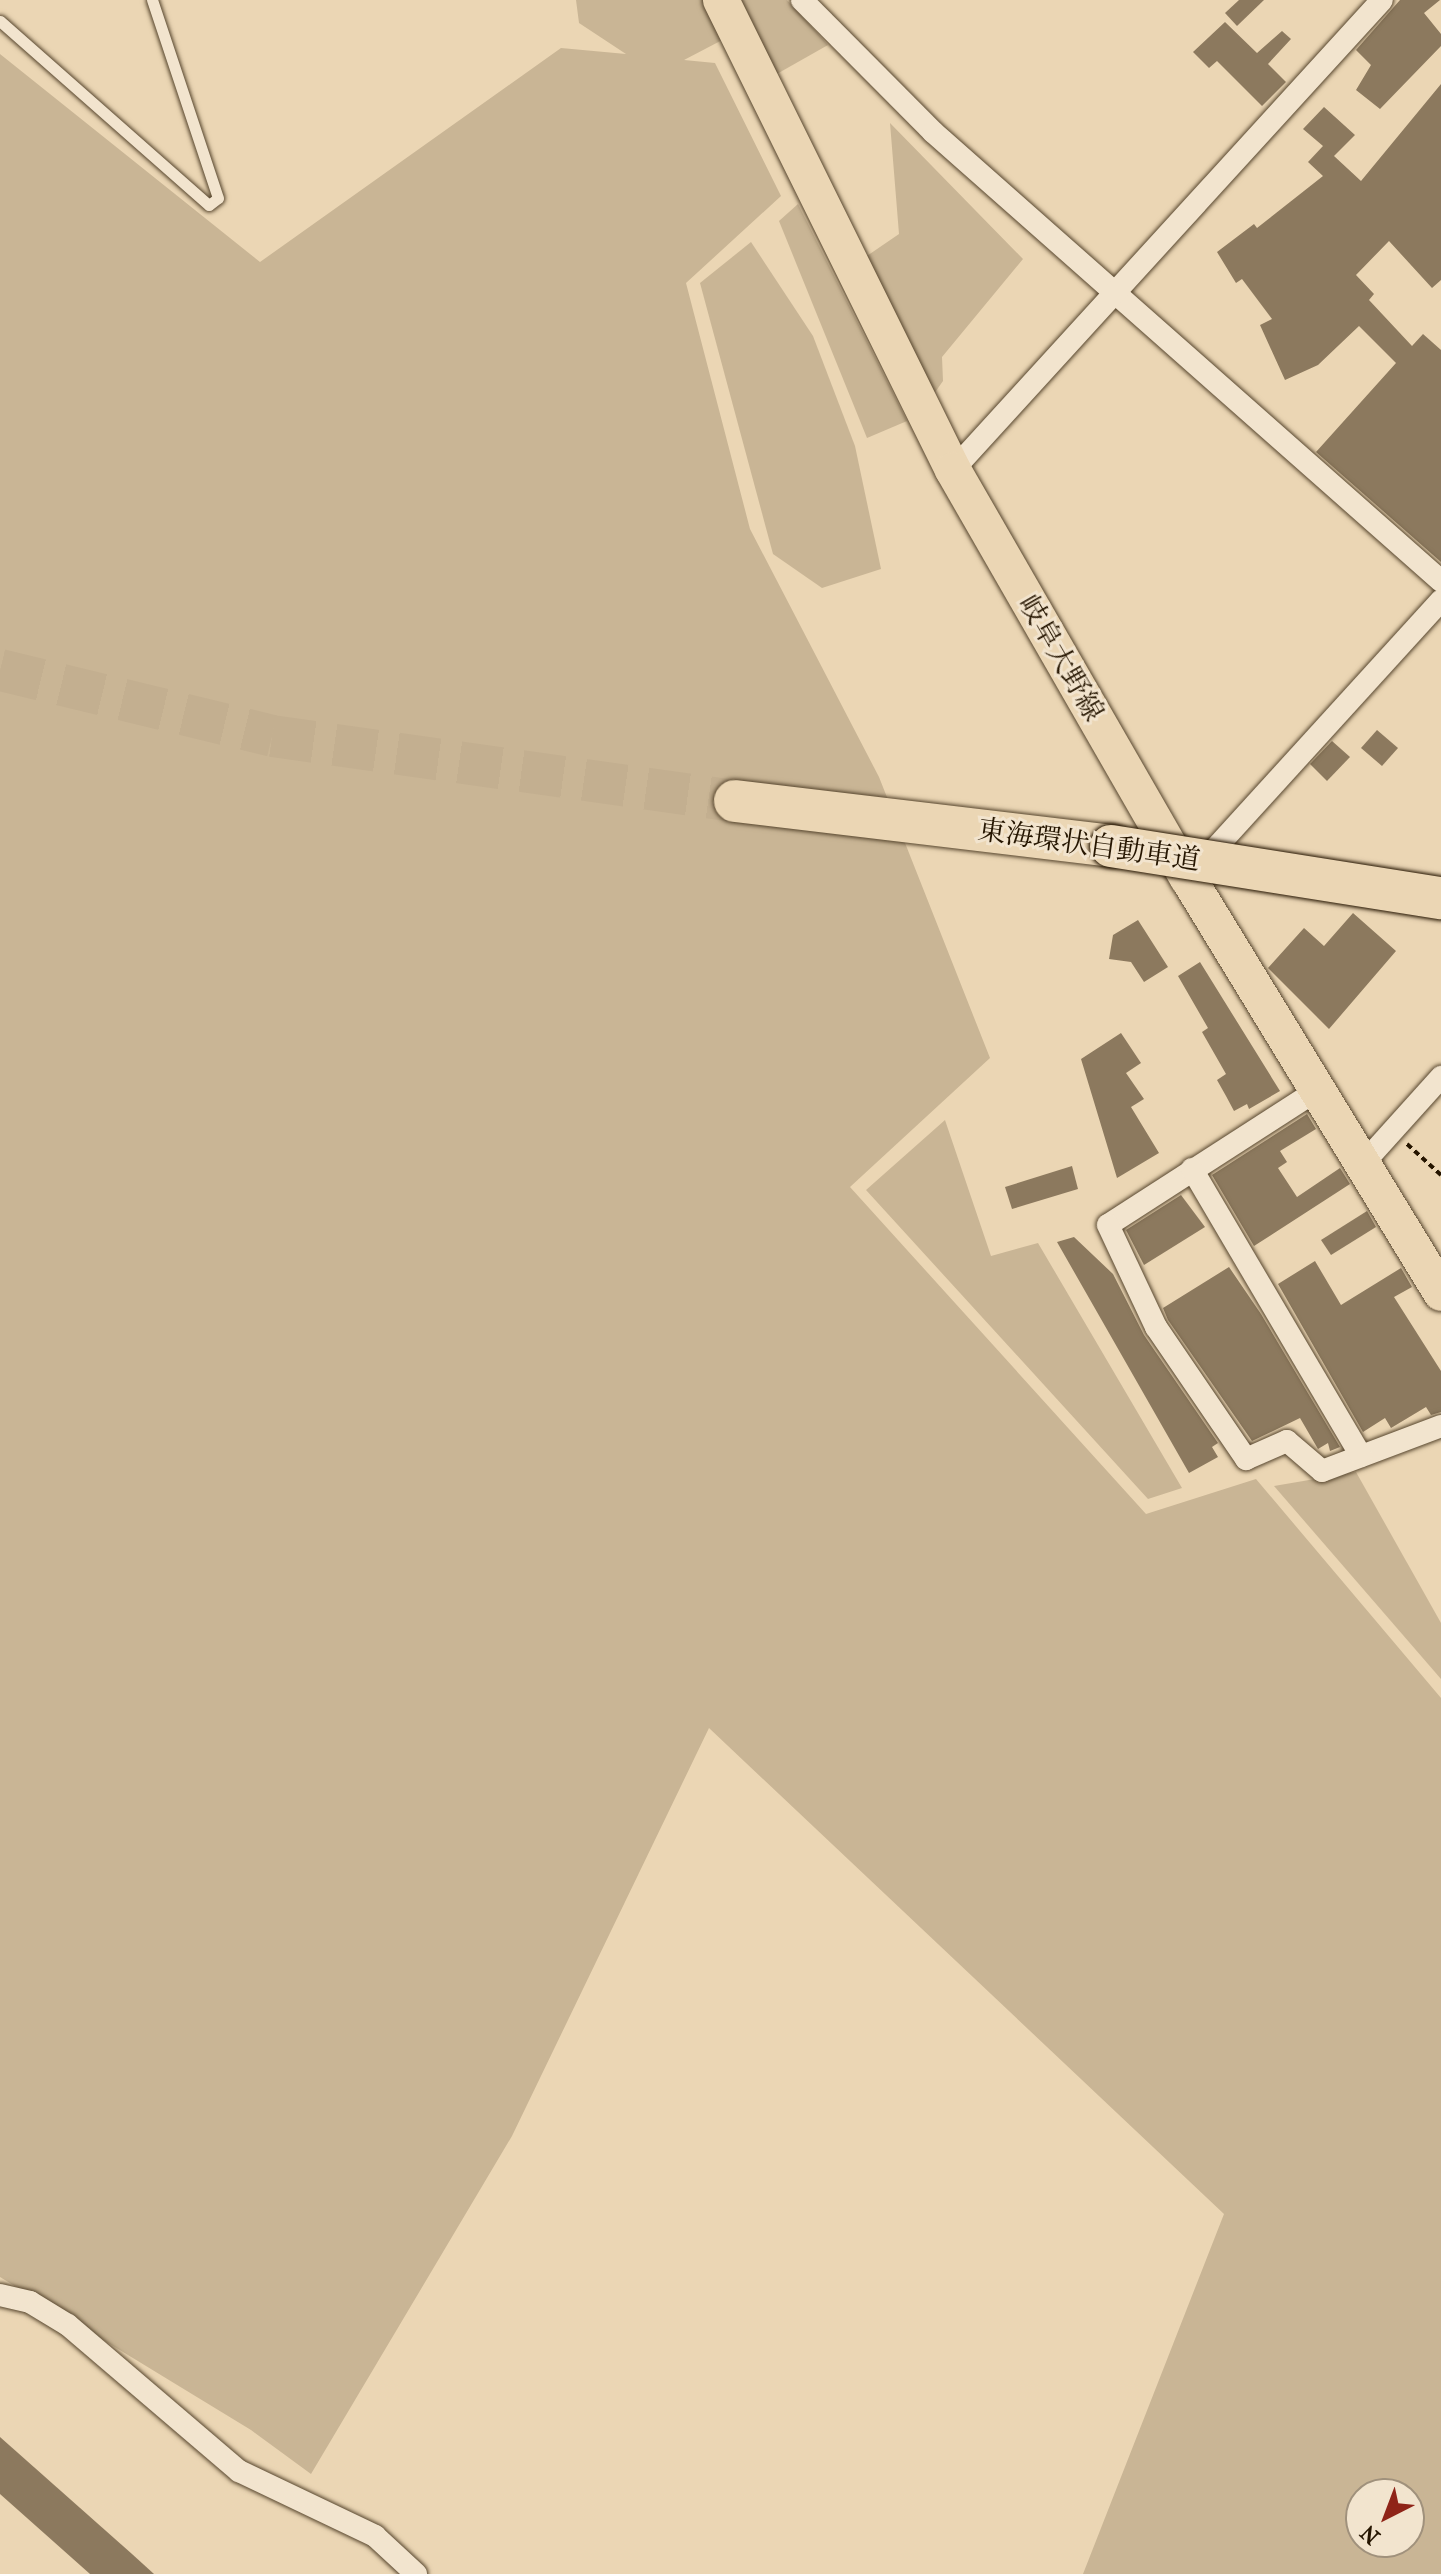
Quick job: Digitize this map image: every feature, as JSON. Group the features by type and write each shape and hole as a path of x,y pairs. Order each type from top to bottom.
{"highway":[{"name":"東海環状自動車道","path":"735,801 1111,846 1441,898"}],"main road":[{"name":"岐阜大野線","path":"721,0 953,470 1188,878 1441,1293"}],"street":[{"path":"802,0 899,101 1111,293 1441,581"},
{"path":"953,470 1111,293 1382,0"},
{"path":"1188,878 1441,600"},
{"path":"1361,1166 1441,1077"},
{"path":"1316,1091 1108,1225 1156,1327 1246,1459 1287,1441 1322,1471 1441,1426"},
{"path":"1192,1169 1361,1456"},
{"path":"0,2295 30,2302 68,2325 239,2471 375,2536 416,2574"}],"lane":[{"path":"0,21 209,205 218,198 152,0"}],"path":[{"path":"1394,1131 1441,1175"}],"shaded area":[{"path":"576,0 710,0 728,37 684,60 715,63 781,196 686,283 750,529 879,777 990,1058 850,1187 1146,1514 1256,1479 1441,1698 1441,2574 1083,2574 1224,2214 709,1728 512,2136 311,2474 251,2430 0,2277 0,54 260,262 561,48 626,54 579,23"},
{"path":"740,0 787,0 828,45 775,75"},
{"path":"890,123 1023,259 942,357 943,381 931,398 861,260 899,234"},
{"path":"798,204 907,421 867,438 779,221"},
{"path":"751,242 813,336 855,446 881,569 822,588 773,554 700,283"},
{"path":"945,1120 991,1256 1038,1243 1182,1488 1148,1499 866,1190"},
{"path":"1356,1472 1441,1623 1441,1679 1274,1486"}],"building":[{"path":"1239,0 1264,0 1237,26 1225,13"},
{"path":"1400,0 1440,0 1424,13 1441,34 1441,46 1380,109 1356,90 1371,65 1356,50"},
{"path":"1225,22 1257,53 1282,31 1291,39 1268,64 1286,82 1262,106 1217,61 1209,68 1193,52"},
{"path":"1441,84 1441,280 1432,288 1389,241 1356,275 1374,294 1369,300 1412,346 1423,334 1441,350 1441,562 1316,452 1396,363 1359,326 1318,365 1285,380 1260,325 1272,319 1242,279 1236,283 1217,252 1254,224 1257,228 1323,176 1308,162 1323,146 1303,129 1324,107 1355,135 1334,156 1361,181"},
{"path":"1377,730 1398,748 1382,766 1361,748"},
{"path":"1332,741 1350,757 1327,781 1310,764"},
{"path":"1353,913 1396,951 1329,1029 1268,968 1304,928 1324,946"},
{"path":"1138,920 1168,967 1144,982 1131,962 1109,959 1113,935"},
{"path":"1200,962 1280,1091 1249,1109 1247,1104 1234,1111 1217,1080 1226,1074 1202,1032 1208,1028 1178,976"},
{"path":"1121,1033 1141,1063 1126,1073 1144,1099 1131,1107 1159,1153 1117,1178 1081,1059"},
{"path":"1307,1114 1316,1129 1280,1151 1287,1162 1278,1168 1297,1197 1340,1168 1350,1184 1254,1246 1212,1175"},
{"path":"1072,1166 1078,1189 1012,1209 1005,1187"},
{"path":"1181,1195 1205,1227 1144,1265 1126,1230"},
{"path":"1367,1211 1376,1227 1331,1255 1321,1240"},
{"path":"1074,1237 1113,1274 1144,1335 1218,1443 1212,1447 1218,1457 1189,1473 1057,1242"},
{"path":"1315,1261 1341,1305 1401,1268 1412,1287 1394,1297 1441,1371 1441,1412 1431,1415 1426,1407 1391,1428 1385,1418 1363,1432 1278,1284"},
{"path":"1229,1267 1261,1314 1340,1447 1330,1451 1328,1443 1318,1449 1300,1418 1252,1441 1168,1320 1163,1308"},
{"path":"0,2437 154,2574 90,2574 0,2494"}],"tunnel":[{"path":"0,670 272,736 735,801"}]}
